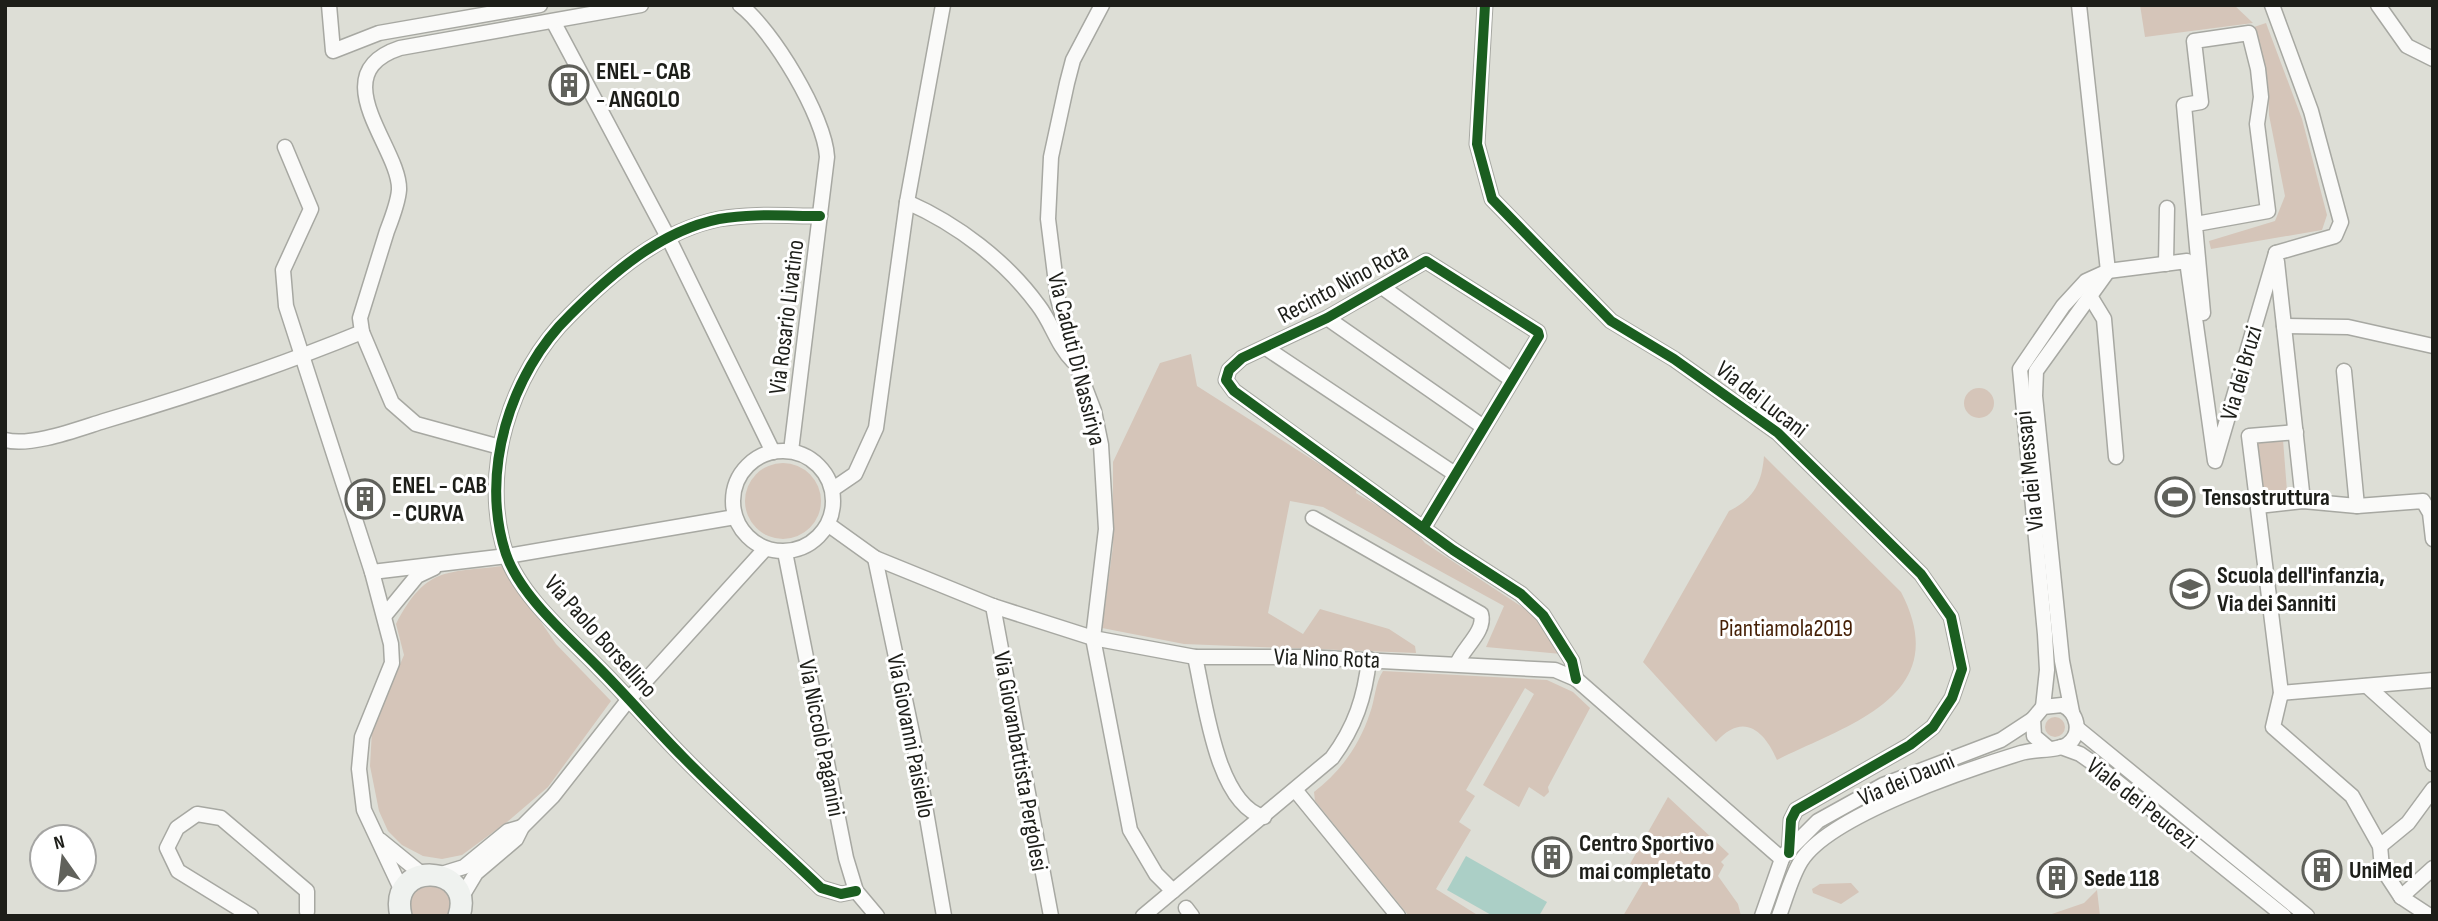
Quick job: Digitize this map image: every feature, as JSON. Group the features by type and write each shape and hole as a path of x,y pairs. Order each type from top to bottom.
{"main road":[{"path":"400,915 402,891 414,878 430,875 453,883 462,910"}],"street":[{"path":"329,5 333,51 379,33 540,5"},
{"path":"500,447 416,424 392,403 362,332 360,317 399,189 369,112 367,75 374,62 386,52 400,48 554,23 571,12 642,5"},
{"name":"Via Rosario Livatino","path":"740,5 772,37 826,137 827,157 792,452"},
{"path":"833,489 855,474 876,428 907,202 943,5"},
{"path":"1090,5 1091,25"},
{"name":"Via Caduti Di Nassiriya","path":"1102,5 1073,60 1051,157 1048,219 1059,299 1076,364 1094,411 1104,477 1106,529 1093,638 1130,830 1156,874 1173,891"},
{"name":"Via dei Lucani","path":"1485,5 1477,144 1492,198 1611,321 1674,359 1777,433 1921,574 1951,617 1962,669 1952,698 1933,727 1910,746 1796,810 1791,820"},
{"path":"2079,5 2108,271 2166,264 2167,208"},
{"path":"2272,5 2311,111 2341,222 2335,236 2276,253"},
{"path":"2378,5 2407,46 2433,60"},
{"path":"554,23 669,239 773,452"},
{"path":"2196,224 2268,211 2257,124 2261,97 2258,69 2249,33 2194,41 2201,102 2184,105 2215,461"},
{"path":"285,147 311,209 283,270 286,306 385,615 392,663 362,737 359,769 364,810 402,891"},
{"path":"907,202 943,218 1006,269 1039,306 1064,352 1076,364"},
{"name":"Via Paolo Borsellino","path":"820,216 719,219 669,239 613,272 563,321 537,355 513,400 500,447 498,517 507,556 535,601 682,757 821,888 841,894 856,891"},
{"name":"Via dei Bruzi","path":"2276,253 2303,500"},
{"name":"Via dei Bruzi","path":"2215,461 2276,253"},
{"name":"Recinto Nino Rota","path":"1424,527 1482,426 1536,342 1538,332 1426,261 1327,318 1242,358 1229,370 1226,380 1234,391 1454,550 1521,594 1543,615 1572,661 1576,679"},
{"name":"Via dei Bruzi","path":"2166,264 2187,261 2215,461"},
{"name":"Via dei Messapi","path":"2032,431 2036,372 2108,271"},
{"name":"Via dei Messapi","path":"2073,712 2052,633 2032,431 2020,369 2063,306 2086,281 2108,271"},
{"name":"Recinto Nino Rota","path":"1382,287 1512,380"},
{"path":"2090,296 2104,319 2116,457"},
{"name":"Recinto Nino Rota","path":"1327,318 1482,426"},
{"path":"2284,326 2348,327 2433,346"},
{"path":"5,440 13,442 52,436 220,388 362,332"},
{"name":"Recinto Nino Rota","path":"1266,348 1455,474"},
{"path":"2344,371 2357,506"},
{"path":"2296,432 2249,436 2280,693 2273,727 2351,796 2380,846 2382,868 2401,897 2430,916"},
{"path":"773,452 792,452 813,460 822,468 833,489 833,513 828,525 818,539 803,548 785,552 765,549 742,531 735,517 733,504 739,476 754,461 773,452"},
{"path":"2258,506 2303,500 2357,506 2423,501 2430,513 2433,539"},
{"path":"372,572 507,556 735,517"},
{"path":"1313,518 1481,614 1483,620 1479,630 1457,664"},
{"name":"Via Nino Rota","path":"828,525 875,558 993,606 1093,638 1195,657 1369,659 1536,666 1555,670 1576,679 1790,861"},
{"path":"462,910 476,873 516,839 522,827 568,778 629,699 765,549"},
{"name":"Via Niccolò Paganini","path":"785,552 846,858 856,891 877,916"},
{"name":"Via Giovanni Paisiello","path":"875,558 914,742 944,916"},
{"path":"385,615 417,576 446,563"},
{"name":"Via Giovanbattista Pergolesi","path":"993,606 1051,916"},
{"name":"Via dei Messapi","path":"2043,707 2052,633"},
{"path":"1195,657 1224,778 1249,812 1264,817"},
{"path":"1143,916 1296,791 1332,758 1349,734 1366,687 1369,659"},
{"path":"2280,693 2433,680"},
{"path":"2367,686 2426,739 2433,764"},
{"path":"2056,703 2073,712 2077,728 2071,741 2054,747 2034,736 2033,719 2043,707 2056,703"},
{"name":"Via dei Dauni","path":"1762,916 1808,830 1818,821 1883,785 1982,749 2017,732 2033,719"},
{"name":"Viale dei Peucezi","path":"2077,728 2286,911 2307,916"},
{"name":"Via dei Dauni","path":"1779,916 1790,861 1827,836 1881,806 1988,765 2054,747"},
{"name":"Viale dei Peucezi","path":"2054,747 2080,754 2225,859"},
{"path":"1982,749 1988,765"},
{"path":"2380,846 2408,823 2433,789"},
{"path":"1296,791 1398,916"},
{"path":"251,916 178,871 167,848 177,828 197,814 222,818 307,891 307,912"},
{"path":"1791,820 1796,828 1808,830"},
{"path":"1790,861 1791,820"},
{"path":"380,840 430,875 464,867 508,831 522,827"},
{"path":"387,859 404,858"},
{"path":"2401,897 2433,868"}],"green space":[{"path":"2140,5 2234,5 2253,23 2145,37"},
{"path":"2266,23 2302,119 2327,215 2322,230 2211,249 2209,241 2275,221 2285,196 2269,115 2268,83 2254,27"},
{"path":"1191,354 1197,386 1357,488 1356,493 1410,525 1425,543 1536,616 1561,654 1486,647 1504,606 1323,507 1290,501 1268,613 1303,634 1320,609 1389,629 1415,646 1416,653 1184,644 1102,628 1113,546 1113,462 1160,363"},
{"path":"1979,388 1990,392 1994,403 1990,414 1979,418 1968,414 1964,403 1968,392"},
{"path":"2283,440 2287,491 2261,493 2257,442"},
{"name":"Piantiamola2019","path":"1764,456 1901,592 1914,628 1915,657 1904,681 1886,702 1834,733 1777,760 1766,740 1752,728 1735,728 1716,742 1643,662 1729,511 1745,501 1755,489"},
{"path":"783,463 798,466 810,474 818,486 821,501 818,516 810,528 798,536 783,539 768,536 756,528 748,516 745,501 748,486 756,474 768,466"},
{"path":"503,566 556,644 611,701 548,787 507,822 462,855 442,859 423,856 402,845 388,831 379,811 370,766 372,730 404,655 396,624 407,605 427,582 451,572"},
{"path":"1383,671 1547,680 1573,692 1590,708 1548,787 1549,792 1544,797 1529,787 1519,807 1483,785 1534,694 1525,688 1466,790 1475,796 1459,822 1471,830 1436,889 1479,916 1409,916 1315,801 1314,792 1333,775 1355,747 1370,713"},
{"path":"2055,717 2062,720 2065,727 2062,734 2055,737 2048,734 2045,727 2048,720"},
{"path":"1668,797 1729,854 1721,862 1724,865 1718,876 1738,904 1741,916 1623,916 1643,882 1626,871"},
{"path":"431,881 452,893 452,916 408,916 409,892"},
{"path":"1851,883 1859,892 1841,904 1813,893 1812,889 1820,884"},
{"path":"2097,890 2100,916 2046,916 2084,903"}],"water":[{"path":"1466,856 1547,902 1539,916 1493,916 1447,890"}],"cycle path":[{"path":"1485,5 1477,144 1492,199 1611,321 1674,359 1778,433 1921,574 1951,617 1962,669 1952,698 1933,727 1910,745 1796,810 1791,820 1789,853"},
{"path":"820,216 744,216 697,225 657,244 602,284 570,315 531,365 505,426 496,491 506,554 522,585 546,615 700,774 821,888 841,894 856,891"},
{"path":"1424,527 1539,336 1538,332 1426,261 1327,318 1242,358 1229,370 1226,380 1234,391 1453,550 1521,594 1543,615 1572,661 1576,679"}],"place":[{"name":"ENEL - CAB - ANGOLO","path":"569,85"},
{"name":"Tensostruttura","path":"2175,497"},
{"name":"ENEL - CAB - CURVA","path":"365,499"},
{"name":"Scuola dell'infanzia, Via dei Sanniti","path":"2190,589"},
{"name":"Centro Sportivo mai completato","path":"1552,857"},
{"name":"UniMed","path":"2322,870"},
{"name":"Sede 118","path":"2057,878"}]}
